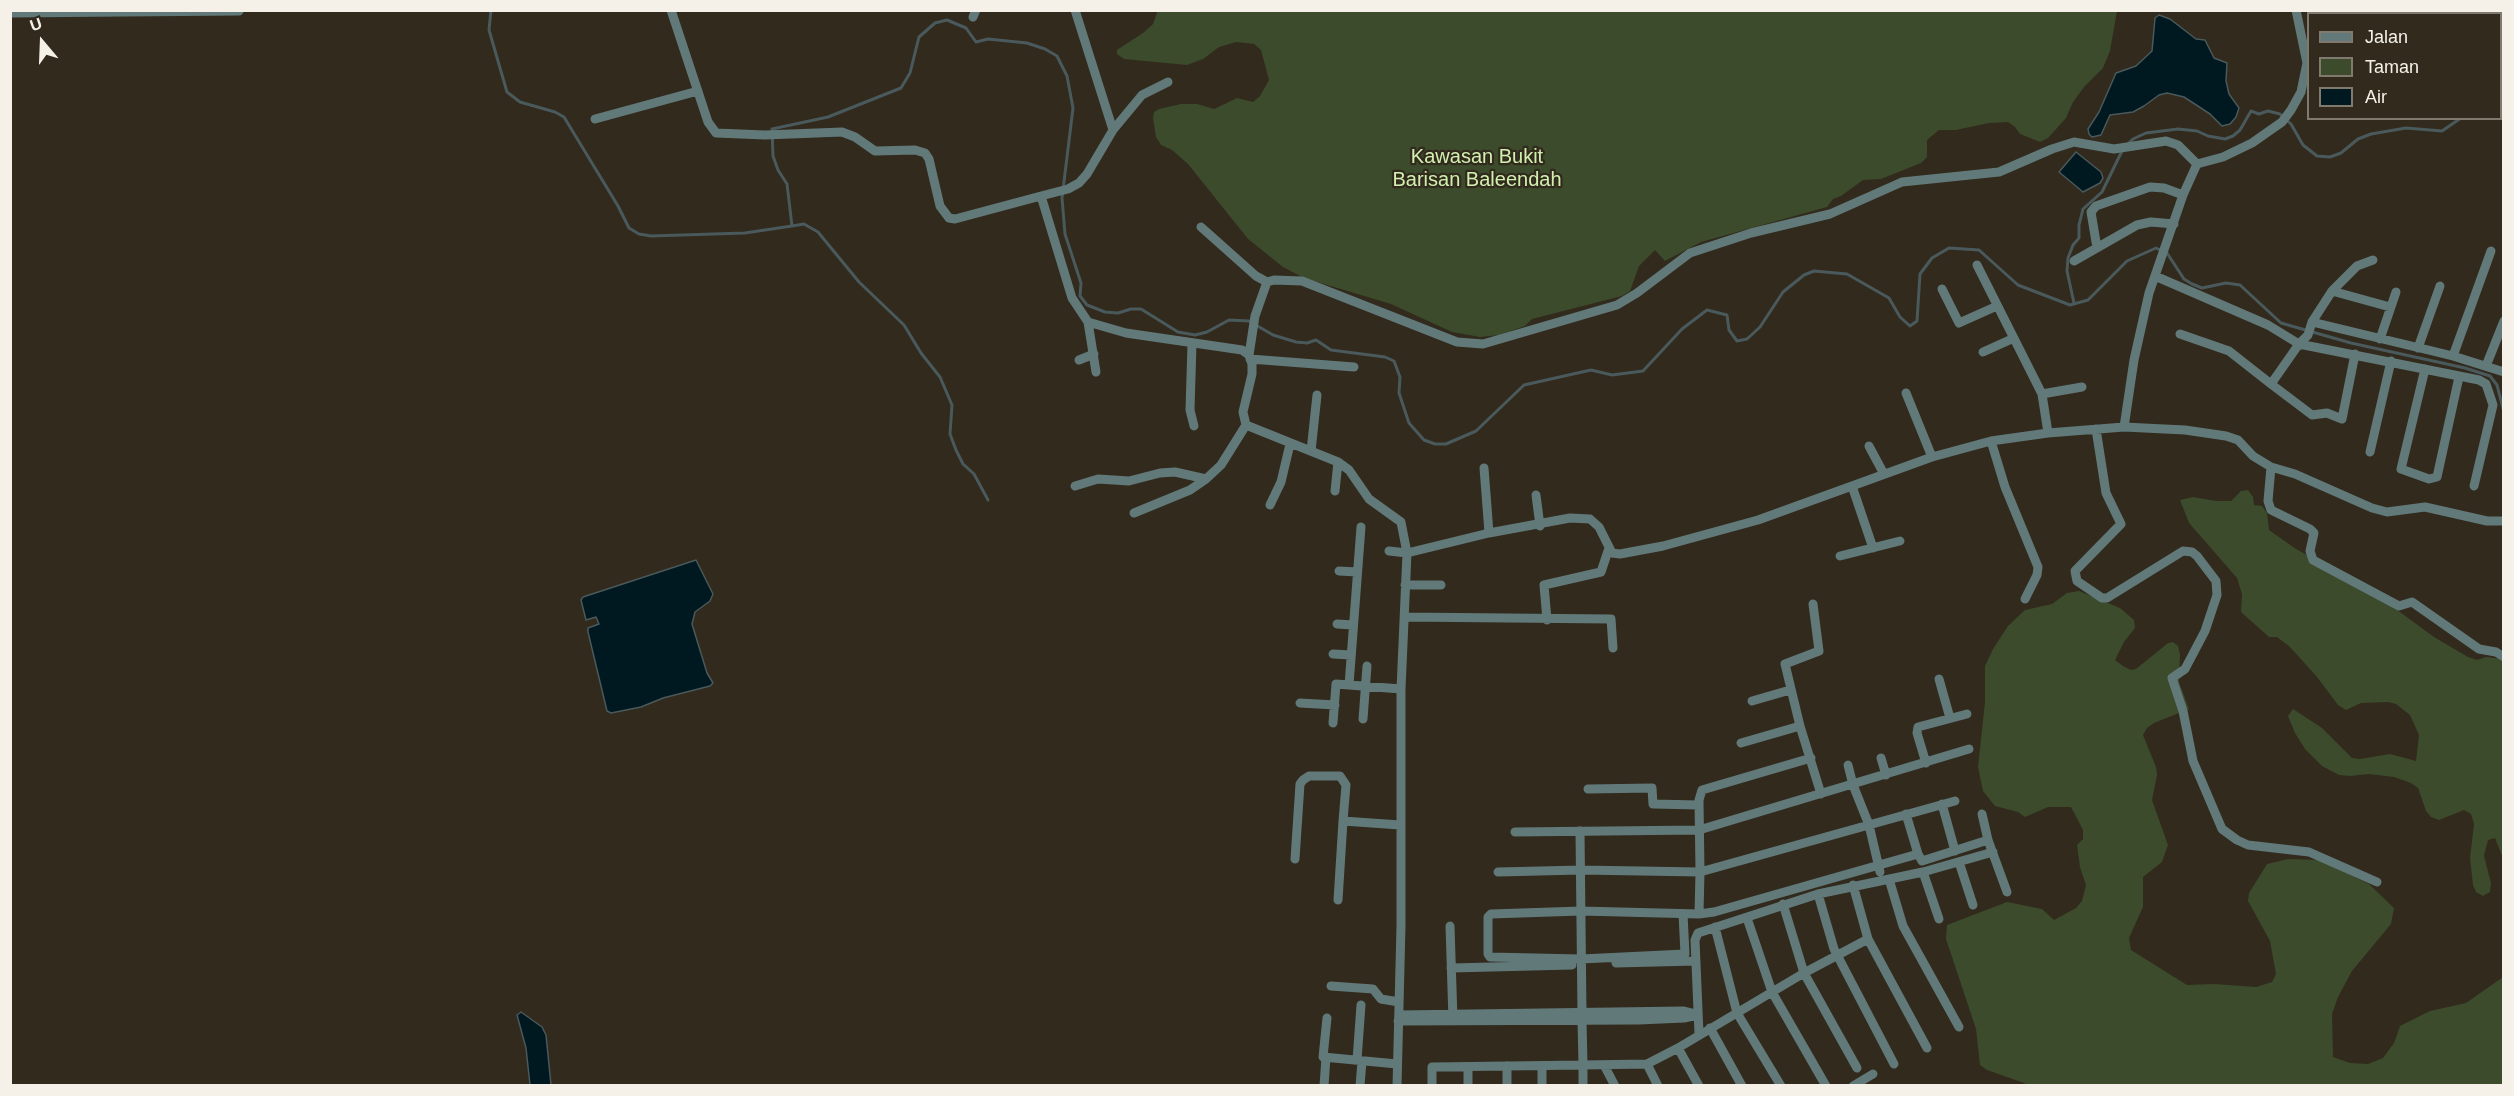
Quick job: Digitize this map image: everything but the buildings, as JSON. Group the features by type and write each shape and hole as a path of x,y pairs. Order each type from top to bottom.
{"street":[{"path":"671,10 708,122 716,132 765,135 842,132 855,137 875,151 915,150 926,153 940,206 948,218 955,219 1063,190 1079,183 1087,174 1113,130 1142,95 1168,82"},
{"path":"1075,10 1113,130"},
{"path":"2124,427 2134,360 2155,276 2183,195 2197,164 2238,151 2282,122 2301,92 2307,63 2296,10"},
{"path":"10,13 240,11"},
{"path":"595,119 698,91"},
{"path":"1201,227 1256,276 1267,282 1287,279 1302,281 1457,342 1483,345 1617,305 1637,293 1690,253 1751,233 1830,214 1902,182 1999,172 2074,142 2114,149 2128,148 2156,140 2166,141 2178,145 2197,164"},
{"path":"2097,248 2091,212 2096,206 2150,187 2164,188 2183,195"},
{"path":"1041,196 1072,298 1088,322 1096,372"},
{"path":"2074,261 2137,225 2151,222 2174,224"},
{"path":"2453,356 2491,251"},
{"path":"2271,384 2308,335 2311,323 2332,291 2357,266 2373,260"},
{"path":"1977,266 2042,394 2048,433"},
{"path":"2155,276 2268,326 2299,344 2391,361 2479,380 2486,384 2493,405 2474,486"},
{"path":"1134,513 1190,490 1206,479 1221,465 1246,425 1243,412 1252,374 1249,357 1254,321 1267,282"},
{"path":"2418,348 2440,286"},
{"path":"1942,289 1959,323 1997,306"},
{"path":"2332,291 2390,307"},
{"path":"2380,339 2396,291"},
{"path":"2486,366 2504,321"},
{"path":"1088,322 1126,333 1192,344 1234,347 1249,357 1354,367"},
{"path":"2311,323 2453,356 2504,372"},
{"path":"2180,334 2229,351 2312,415 2327,413 2342,419 2355,354"},
{"path":"1983,352 2014,338"},
{"path":"1192,344 1190,410 1194,426"},
{"path":"1079,360 1094,354"},
{"path":"2370,452 2391,361"},
{"path":"2425,369 2401,469 2429,479 2437,477 2459,377"},
{"path":"2042,394 2082,387"},
{"path":"1906,393 1932,457"},
{"path":"1311,451 1317,395"},
{"path":"1246,425 1338,462 1349,470 1369,499 1401,522 1407,553 1401,689 1397,1086"},
{"path":"1389,551 1407,553 1489,533 1570,519 1590,519 1599,527 1612,553 1620,554 1663,546 1758,520 1932,457 1991,441 2048,433 2124,427 2185,430 2226,436 2238,440 2253,456 2271,467 2295,474 2372,508 2387,512 2425,507 2487,521 2504,521"},
{"path":"2096,429 2106,492 2121,524 2075,571 2077,581 2102,598 2107,598 2183,551 2192,552 2197,556 2216,581 2217,595 2205,631 2186,669 2172,678 2183,711 2193,761 2222,829 2248,845 2309,852 2377,882"},
{"path":"1991,441 2006,487 2038,567 2037,575 2025,599"},
{"path":"1270,505 1284,474 1290,444"},
{"path":"1869,446 1884,474"},
{"path":"1335,491 1338,462"},
{"path":"2271,467 2268,501 2271,510 2314,533 2310,551 2313,560 2399,606 2412,602 2479,649 2496,652 2504,657"},
{"path":"1484,468 1489,533"},
{"path":"1075,486 1098,479 1129,481 1160,473 1175,472 1206,479"},
{"path":"1852,486 1873,548"},
{"path":"1536,495 1540,526"},
{"path":"1349,685 1361,527"},
{"path":"1840,556 1900,541"},
{"path":"1547,620 1544,585 1601,572 1609,548"},
{"path":"1339,571 1357,572"},
{"path":"1405,585 1441,585"},
{"path":"1814,604 1819,651 1785,664 1800,726 1821,794"},
{"path":"1405,617 1611,619 1613,648"},
{"path":"1337,624 1353,625"},
{"path":"1333,654 1351,655"},
{"path":"1364,719 1367,666"},
{"path":"1939,679 1950,718"},
{"path":"1333,723 1336,684 1401,689"},
{"path":"1752,700 1791,690"},
{"path":"1300,703 1335,705"},
{"path":"1926,763 1917,729 1966,714"},
{"path":"1741,743 1800,726"},
{"path":"1515,832 1699,830 1969,749"},
{"path":"1699,914 1699,830 1702,790 1810,758"},
{"path":"1881,758 1886,775"},
{"path":"1848,765 1853,785 1869,825 1879,866 1903,926 1959,1028"},
{"path":"1295,859 1300,784 1309,776 1340,776 1346,784 1338,900"},
{"path":"1588,789 1652,788 1653,804 1700,805"},
{"path":"1498,872 1581,870 1700,872 1955,801"},
{"path":"1942,804 1955,851"},
{"path":"1906,814 1922,861 1989,840"},
{"path":"1982,814 2007,892"},
{"path":"1343,821 1400,825"},
{"path":"1580,831 1583,1086"},
{"path":"1699,1034 1695,940 1698,933 1818,894 1923,872 1993,852"},
{"path":"1696,961 1581,962 1490,957 1488,954 1488,917 1491,914 1581,911 1699,914 1918,854"},
{"path":"1959,862 1973,905"},
{"path":"1923,872 1939,919"},
{"path":"1853,885 1868,939 1927,1048"},
{"path":"1818,894 1837,955 1894,1064"},
{"path":"1783,904 1804,973 1857,1068"},
{"path":"1451,968 1685,954 1683,914"},
{"path":"1747,918 1772,992 1826,1086"},
{"path":"1450,926 1453,1018"},
{"path":"1715,927 1737,1013 1781,1086"},
{"path":"1432,1086 1432,1067 1647,1064 1804,973 1868,939"},
{"path":"1331,986 1373,989 1381,999 1399,1002"},
{"path":"1360,1086 1361,1005"},
{"path":"1399,1018 1638,1016 1684,1011 1698,1015"},
{"path":"1327,1018 1323,1057 1397,1064"},
{"path":"1710,1028 1742,1086"},
{"path":"1678,1048 1699,1086"},
{"path":"1324,1086 1326,1057"},
{"path":"1647,1064 1658,1086"},
{"path":"1604,1065 1615,1086"},
{"path":"1507,1066 1507,1086"},
{"path":"1542,1066 1542,1086"},
{"path":"1468,1067 1468,1086"},
{"path":"1853,1086 1873,1074"}],"green space":[{"name":"Kawasan Bukit Barisan Baleendah","path":"1158,10 2117,11 2110,51 2103,68 2084,87 2073,102 2066,118 2048,138 2040,142 2020,134 2008,122 1989,123 1956,130 1939,130 1927,140 1927,157 1921,163 1881,179 1863,180 1833,199 1827,207 1701,242 1665,261 1655,250 1639,266 1630,291 1622,296 1532,319 1525,326 1499,335 1480,337 1452,332 1391,304 1304,278 1283,267 1248,239 1188,164 1172,150 1161,145 1156,137 1153,118 1154,112 1159,109 1181,104 1197,104 1214,109 1237,98 1253,102 1260,96 1269,80 1261,50 1254,44 1236,42 1219,47 1203,59 1187,65 1124,59 1117,54 1117,50 1153,24"},
{"path":"2248,490 2253,497 2254,505 2262,506 2267,513 2269,530 2296,549 2370,590 2434,637 2468,657 2477,660 2486,657 2503,659 2503,858 2495,838 2488,840 2484,856 2491,883 2490,892 2483,896 2476,892 2473,885 2470,858 2474,824 2471,814 2464,810 2439,820 2431,817 2426,811 2418,788 2411,783 2394,777 2369,774 2339,775 2322,766 2305,749 2295,733 2288,716 2293,709 2322,728 2352,758 2360,759 2390,754 2416,761 2419,735 2410,715 2396,704 2388,702 2361,703 2346,710 2338,705 2290,647 2277,637 2269,637 2241,612 2242,594 2237,578 2189,523 2180,500 2193,497 2231,501 2241,491"},
{"path":"2079,591 2120,608 2134,620 2135,628 2124,642 2115,660 2123,666 2131,670 2136,669 2168,643 2173,642 2178,646 2179,682 2189,709 2154,723 2143,735 2156,767 2157,775 2152,800 2168,845 2162,862 2143,877 2143,907 2129,938 2131,950 2187,985 2256,987 2272,982 2276,974 2270,941 2248,901 2249,893 2267,864 2288,859 2320,860 2369,884 2394,908 2391,924 2352,971 2338,997 2332,1014 2333,1057 2350,1063 2368,1064 2383,1058 2394,1043 2400,1026 2430,1011 2466,1003 2503,977 2503,1085 2026,1085 1980,1065 1976,1029 1946,939 1947,925 2007,902 2042,909 2054,920 2076,908 2082,901 2086,885 2080,867 2077,845 2083,839 2083,830 2071,807 2048,807 2025,817 2018,812 1995,806 1983,791 1978,767 1985,702 1985,666 2008,626 2025,610 2052,604 2067,593"}],"water":[{"path":"2159,15 2170,19 2196,39 2205,40 2214,58 2227,63 2226,81 2229,94 2239,108 2236,117 2230,124 2222,126 2210,114 2184,97 2167,93 2159,95 2133,112 2110,115 2101,135 2092,137 2088,129 2099,112 2116,73 2136,66 2152,51 2155,18"},
{"path":"2076,152 2101,172 2103,178 2100,183 2083,192 2059,172"},
{"path":"696,560 713,594 710,601 695,612 692,624 707,673 713,683 710,686 663,698 641,707 611,713 607,711 588,632 588,628 599,624 596,617 586,620 581,600 583,597"},
{"path":"521,1012 542,1027 546,1035 551,1085 530,1085 526,1048 517,1015"}],"waterway":[{"path":"491,10 489,30 507,92 520,102 555,112 564,117 629,228 639,234 651,236 745,233 792,226 787,184 773,156 772,129 828,117 901,88 910,73 919,37 935,23 947,20 966,28 976,42 988,39 1027,43 1045,49 1057,56 1067,76 1073,108 1062,198 1065,234 1081,283 1080,296 1087,305 1105,312 1118,313 1141,309 1178,332 1195,335 1207,332 1229,320 1249,321 1273,335 1296,342 1307,343 1316,340 1331,350 1385,357 1394,361 1400,377 1399,393 1409,423 1424,440 1435,444 1446,444 1476,431 1524,385 1591,370 1612,375 1643,371 1682,329 1707,310 1727,315 1729,330 1737,341 1747,339 1760,327 1783,292 1804,275 1814,271 1847,274 1889,298 1900,317 1910,326 1917,321 1920,274 1932,258 1949,248 1979,250 2018,285 2070,305 2088,300 2127,261 2156,248 2167,253 2184,279 2192,284 2202,288 2226,283 2240,285 2281,323 2351,343 2465,368 2490,376 2497,385 2504,412"},
{"path":"2128,144 2146,133 2178,129 2197,131 2225,139 2240,130 2251,111 2259,114 2268,111 2280,114 2291,124 2303,145 2317,156 2330,157 2341,153 2358,139 2371,134 2406,128 2442,131 2458,120"},
{"path":"2074,303 2067,271 2068,258 2073,245 2079,238 2083,209 2102,192 2122,151"},
{"path":"792,226 804,224 818,232 859,282 904,325 921,353 940,377 952,405 950,434 956,450 963,464 974,474 988,500"}]}
